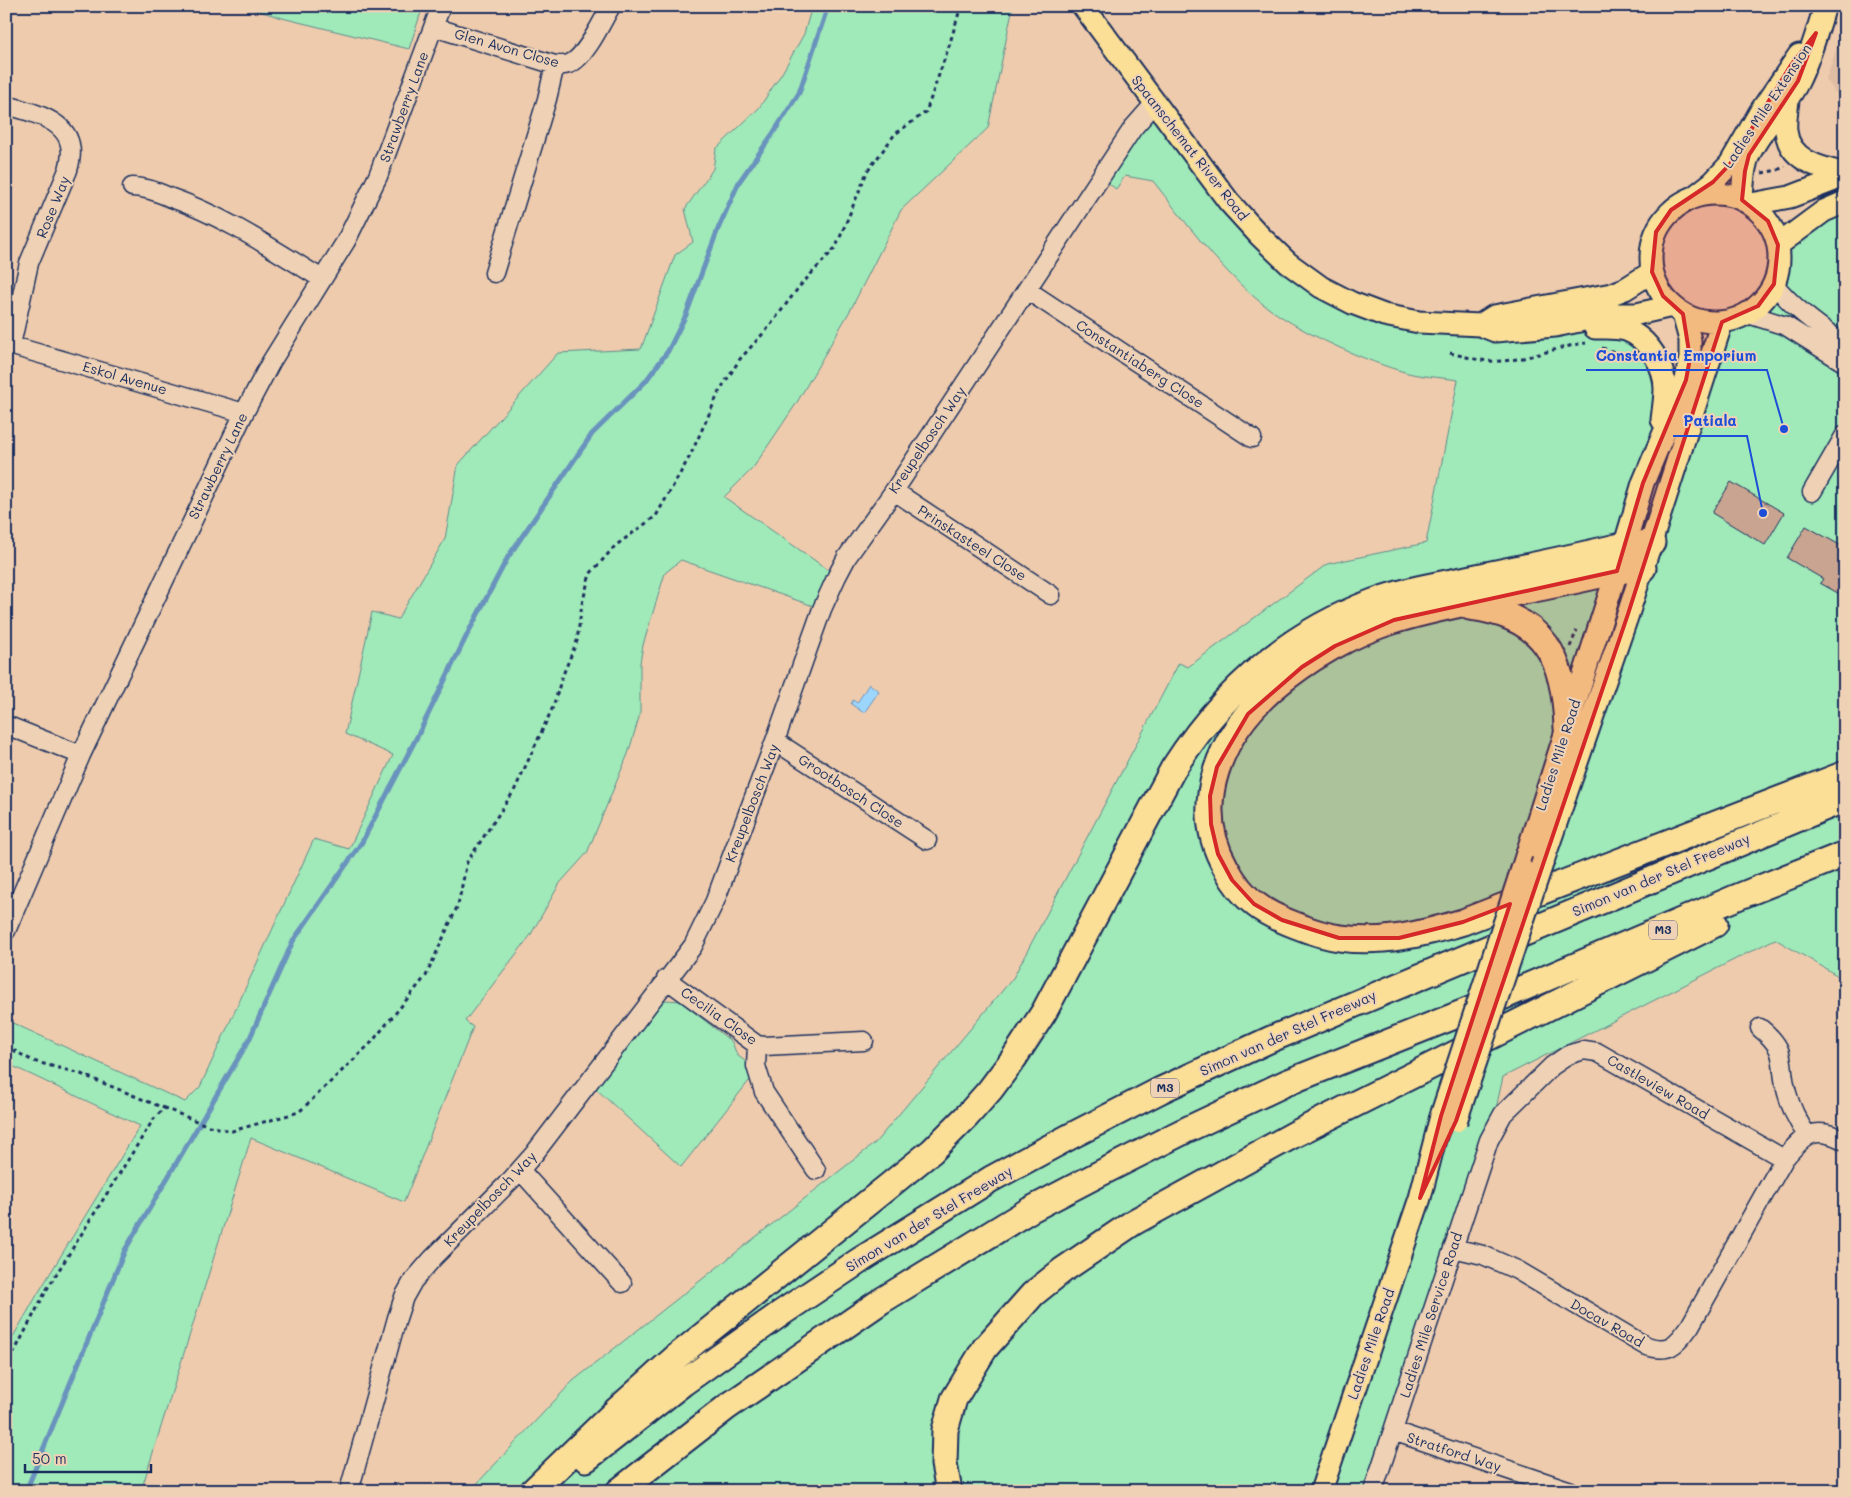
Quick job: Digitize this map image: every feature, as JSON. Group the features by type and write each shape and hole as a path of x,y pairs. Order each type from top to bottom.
{"highway":[{"path":"533,1491 618,1409 675,1358 932,1151 967,1116 1014,1058 1044,1012 1173,769 1189,743 1227,697 1256,671 1313,630 1374,601 1425,587 1625,544 1652,543"},
{"path":"1643,568 1617,571 1394,620 1335,646 1272,689 1248,714 1229,740 1217,767 1210,796 1211,824 1218,854 1232,880 1254,904 1290,923 1314,932 1339,938 1366,940 1399,938 1438,930 1463,922 1845,774"},
{"path":"1454,606 1488,610 1505,615 1527,626 1541,638 1555,660 1562,681 1566,699 1567,728"},
{"name":"Simon van der Stel Freeway","path":"548,1491 683,1383 780,1314 862,1259 983,1184 1071,1136 1161,1090 1269,1040 1845,799"},
{"name":"M3","path":"619,1491 727,1407 881,1301 1030,1210 1097,1175 1286,1083 1495,1000 1735,898 1845,854"},
{"path":"949,1491 944,1464 945,1430 954,1400 968,1374 991,1341 1033,1294 1064,1270 1134,1222 1295,1134 1845,859"}],"main road":[{"name":"Spaanschemat River Road","path":"1083,6 1229,202 1288,263 1321,287 1384,316 1419,322 1480,325 1495,331 1555,326 1614,314 1678,310"},
{"name":"Ladies Mile Extension","path":"1746,202 1744,171 1749,154 1788,100 1798,81 1825,6"},
{"name":"Ladies Mile Extension","path":"1694,197 1713,182 1730,164 1760,112 1791,65 1816,33"},
{"path":"1788,100 1786,132 1797,155 1810,164 1845,175"},
{"path":"1746,202 1768,221 1778,245 1780,258 1774,284 1768,296 1748,314 1722,322 1695,320 1678,310 1663,296 1652,272 1650,258 1652,245 1662,220 1671,210 1682,202 1694,197 1718,194 1746,202 1790,197 1845,175"},
{"path":"1778,245 1824,211 1845,202"},
{"name":"Spaanschemat River Road","path":"1480,325 1494,316 1612,294 1625,289 1652,272"},
{"name":"Ladies Mile Road","path":"1448,1118 1522,869 1617,571 1643,483 1686,380 1690,358 1690,340 1678,310"},
{"name":"Ladies Mile Road","path":"1322,1490 1420,1198 1542,861 1652,543 1722,322"},
{"path":"1555,326 1616,328 1627,331 1642,342 1656,358 1660,364 1665,388 1659,448"}],"street":[{"name":"Strawberry Lane","path":"6,931 81,755 244,413 271,362 346,241 378,176 441,6"},
{"name":"Glen Avon Close","path":"434,27 556,65 566,65 580,56 611,6"},
{"path":"494,273 556,65"},
{"name":"Kreupelbosch Way","path":"349,1491 404,1297 413,1281 432,1258 520,1170 693,946 705,923 776,741 822,609 847,557 894,491 1133,128 1155,103"},
{"name":"Rose Way","path":"6,105 46,118 60,127 71,146 71,159 68,170 30,263 9,344"},
{"path":"132,187 142,187 182,201 228,221 322,279"},
{"path":"1774,284 1800,313 1845,345"},
{"name":"Constantiaberg Close","path":"1027,290 1252,438"},
{"path":"1748,314 1786,326 1845,363"},
{"name":"Eskol Avenue","path":"9,344 244,413"},
{"path":"1812,492 1845,434"},
{"name":"Prinskasteel Close","path":"894,491 1051,595"},
{"path":"6,725 81,755"},
{"name":"Grootbosch Close","path":"776,741 927,840"},
{"name":"Cecilia Close","path":"666,979 757,1045 864,1041"},
{"path":"1760,1028 1774,1038 1780,1049 1786,1091 1797,1120 1807,1135"},
{"path":"757,1045 756,1066 764,1092 816,1170"},
{"name":"Castleview Road","path":"1489,1140 1502,1114 1521,1095 1552,1066 1568,1055 1584,1050 1597,1052 1784,1159"},
{"path":"1784,1159 1797,1143 1807,1135 1820,1132 1834,1135 1845,1141"},
{"name":"Ladies Mile Service Road","path":"1373,1491 1489,1140"},
{"name":"Docav Road","path":"1453,1248 1498,1261 1517,1270 1644,1345 1656,1350 1667,1348 1676,1344 1690,1326 1784,1159"},
{"path":"520,1170 622,1283"},
{"name":"Stratford Way","path":"1393,1432 1571,1491"}],"path":[{"path":"6,1046 33,1061 81,1074 209,1126 232,1131 299,1112 370,1043 426,976 458,905 467,862 514,790 554,707 562,677 577,641 582,604 590,574 615,546 656,516 690,456 720,390 740,359 769,327 799,287 836,247 872,164 895,134 926,112 950,46 961,6"},
{"path":"1754,172 1778,170 1792,159"},
{"path":"1450,353 1489,361 1511,360 1571,345 1587,343"},
{"path":"1596,346 1642,361"},
{"path":"6,1368 47,1289 153,1120 164,1108"}],"highlighted area":[{"path":"1816,33 1798,81 1749,155 1745,171 1742,200 1768,221 1778,245 1774,284 1758,306 1722,322 1628,614 1456,1121 1420,1198 1441,1116 1510,904 1463,922 1399,938 1339,938 1282,920 1254,904 1232,880 1218,854 1211,824 1210,796 1217,767 1248,714 1302,667 1335,646 1394,620 1617,571 1643,483 1686,380 1690,358 1683,314 1663,296 1652,272 1656,232 1671,210 1713,182 1730,164 1791,65"}],"shaded area":[{"path":"1845,24 1845,107 1826,79"}],"green space":[{"path":"242,6 423,6 409,49 286,19"},
{"path":"812,6 1013,6 988,128 901,210 851,309 796,404 753,468 724,497 837,576 822,609 681,560 665,573 643,645 640,663 640,714 628,754 587,853 560,883 530,936 465,1021 473,1027 404,1202 251,1138 141,1491 6,1491 6,1349 140,1126 6,1063 6,1020 185,1102 200,1087 314,839 349,849 393,755 345,734 372,612 398,619 445,539 458,465 558,353 641,349 675,255 693,242 685,209 713,169 716,149 759,108 782,73 804,34"},
{"path":"1155,103 1260,236 1384,315 1616,328 1656,358 1659,448 1421,1195 1456,1121 1722,322 1748,312 1759,305 1767,296 1777,273 1779,260 1778,245 1845,202 1845,980 1775,939 1503,1077 1489,1140 1373,1491 470,1491 573,1381 875,1143 1013,978 1179,663 1188,667 1327,564 1426,543 1458,380 1422,376 1401,371 1344,350 1304,330 1268,308 1239,283 1201,241 1153,181 1125,176 1116,189 1101,178"},
{"path":"667,1000 680,1001 732,1042 737,1055 750,1065 755,1080 749,1081 681,1167 594,1087 661,1002"}],"water":[{"path":"869,684 879,691 864,713 851,704 853,700 857,703"}],"building":[{"path":"1731,482 1784,513 1765,545 1712,513"},
{"path":"1806,526 1845,548 1845,597 1820,583 1823,579 1787,558"}],"waterway":[{"path":"26,1491 125,1250 249,1040 293,941 362,842 508,557 592,434 645,382 668,351 686,315 718,229 739,182 799,93 828,6"}],"place":[{"name":"Constantia Emporium","path":"1784,429"},
{"name":"Patiala","path":"1763,513"}]}
